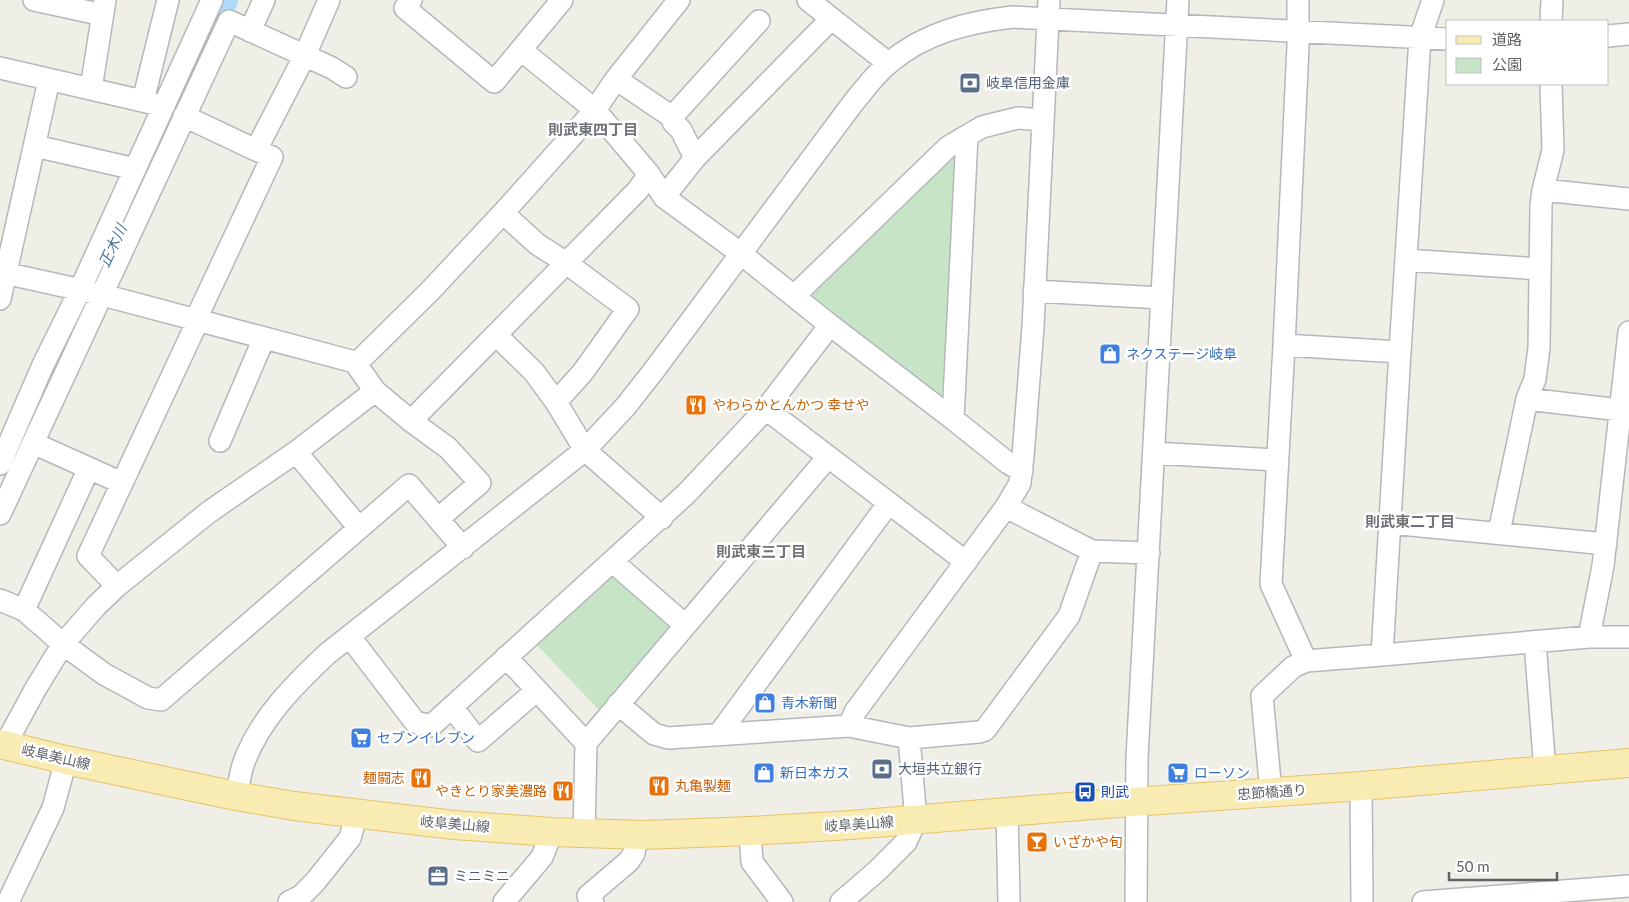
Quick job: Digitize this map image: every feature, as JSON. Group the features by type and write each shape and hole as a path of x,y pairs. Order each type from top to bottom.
{"main road":[{"name":"岐阜美山線","path":"2,745 236,796 357,814 454,825 552,832 637,835 750,831 916,820"},
{"name":"忠節橋通り","path":"916,820 1007,811 1361,786 1629,763"}],"street":[{"path":"34,0 98,4 86,88"},
{"path":"143,101 168,0"},
{"path":"250,31 264,0"},
{"path":"256,150 305,55 329,0"},
{"path":"411,0 405,8 494,82 562,0"},
{"path":"356,364 430,291 595,110 616,80 679,0"},
{"path":"808,0 888,63"},
{"path":"1136,902 1137,749 1178,0"},
{"path":"1298,0 1284,345 1271,584 1306,662"},
{"path":"1382,655 1420,38 1433,0"},
{"path":"1551,20 1552,0"},
{"path":"849,726 855,712 1006,507 1020,483 1034,291 1048,9"},
{"path":"236,796 243,767 256,735 298,681 327,654 585,450 626,406 650,376 853,103 888,63 908,49 933,35 958,27 1048,9 1176,26 1446,40"},
{"path":"216,16 305,55 346,77"},
{"path":"0,514 33,443 135,170 164,106 216,16"},
{"path":"0,464 8,427 43,365 91,292 184,116 216,16"},
{"path":"664,197 695,158 831,19"},
{"path":"672,117 759,21"},
{"path":"1609,36 1629,34"},
{"path":"521,50 595,110 649,174 664,197 740,253 1008,463 1022,470"},
{"path":"0,68 164,106"},
{"path":"0,299 3,272 35,146 49,80"},
{"path":"616,80 672,117 695,158"},
{"path":"1499,532 1528,400 1535,379 1539,348 1543,190 1554,150 1551,85"},
{"path":"116,586 88,556 272,157 184,116"},
{"path":"794,296 948,147 982,127 1018,118 1042,120"},
{"path":"953,419 968,136"},
{"path":"35,146 135,170"},
{"path":"411,421 638,190 649,174"},
{"path":"1543,190 1629,199"},
{"path":"503,213 537,244 566,262 628,309 583,372 556,402"},
{"path":"1406,260 1540,269"},
{"path":"3,272 91,292 352,360 375,391 448,448 480,483 439,518"},
{"path":"1034,291 1162,298"},
{"path":"350,637 415,722 431,726 662,518 766,409 830,325"},
{"path":"1589,637 1606,544 1629,332"},
{"path":"496,335 534,372 556,402 585,450 662,518"},
{"path":"220,441 264,338"},
{"path":"1284,345 1400,352"},
{"path":"2,745 63,644 116,586 209,512 296,452 375,391"},
{"path":"1528,400 1620,410"},
{"path":"766,409 966,562"},
{"path":"33,443 122,483"},
{"path":"296,452 359,528"},
{"path":"1154,453 1277,460"},
{"path":"584,833 586,743 828,457"},
{"path":"24,610 89,468"},
{"path":"0,600 24,610 63,644 104,674 148,698 161,700 409,485 463,548"},
{"path":"720,734 888,504"},
{"path":"1006,507 1092,551 1149,554"},
{"path":"1390,523 1499,532 1606,544"},
{"path":"618,704 654,734 668,738 849,726 909,738 979,732 985,730 1069,616 1092,551"},
{"path":"612,562 685,625"},
{"path":"1271,792 1262,696 1293,667 1306,662 1382,655 1589,637 1629,637"},
{"path":"1535,642 1545,770"},
{"path":"506,657 586,743"},
{"path":"452,707 478,740 537,690"},
{"path":"841,902 877,872 906,842 916,820 909,738"},
{"path":"8,902 53,808 66,760"},
{"path":"1361,786 1362,902"},
{"path":"1007,811 1009,902"},
{"path":"289,902 301,896 315,882 350,838 357,814"},
{"path":"750,831 752,862 782,902"},
{"path":"504,902 542,857 552,832"},
{"path":"593,902 588,896 629,861 634,852 637,835"},
{"path":"1423,902 1584,896 1629,886"}],"green space":[{"path":"954,152 958,154 945,398 940,400 807,292"},
{"path":"610,573 672,624 674,631 602,713 534,642"}],"waterway":[{"name":"正木川","path":"81,315 225,0"}],"place":[{"name":"岐阜信用金庫","path":"970,83"},
{"name":"ネクステージ岐阜","path":"1110,354"},
{"name":"やわらかとんかつ 幸せや","path":"696,405"},
{"name":"青木新聞","path":"765,703"},
{"name":"セブンイレブン","path":"361,738"},
{"name":"大垣共立銀行","path":"882,769"},
{"name":"新日本ガス","path":"764,773"},
{"name":"ローソン","path":"1178,773"},
{"name":"麺闘志","path":"421,778"},
{"name":"丸亀製麺","path":"659,786"},
{"name":"やきとり家美濃路","path":"563,791"},
{"name":"則武","path":"1085,792"},
{"name":"いざかや旬","path":"1037,842"},
{"name":"ミニミニ","path":"438,876"}],"district":[{"name":"則武東四丁目","path":"593,130"},
{"name":"則武東二丁目","path":"1410,522"},
{"name":"則武東三丁目","path":"761,552"}]}
